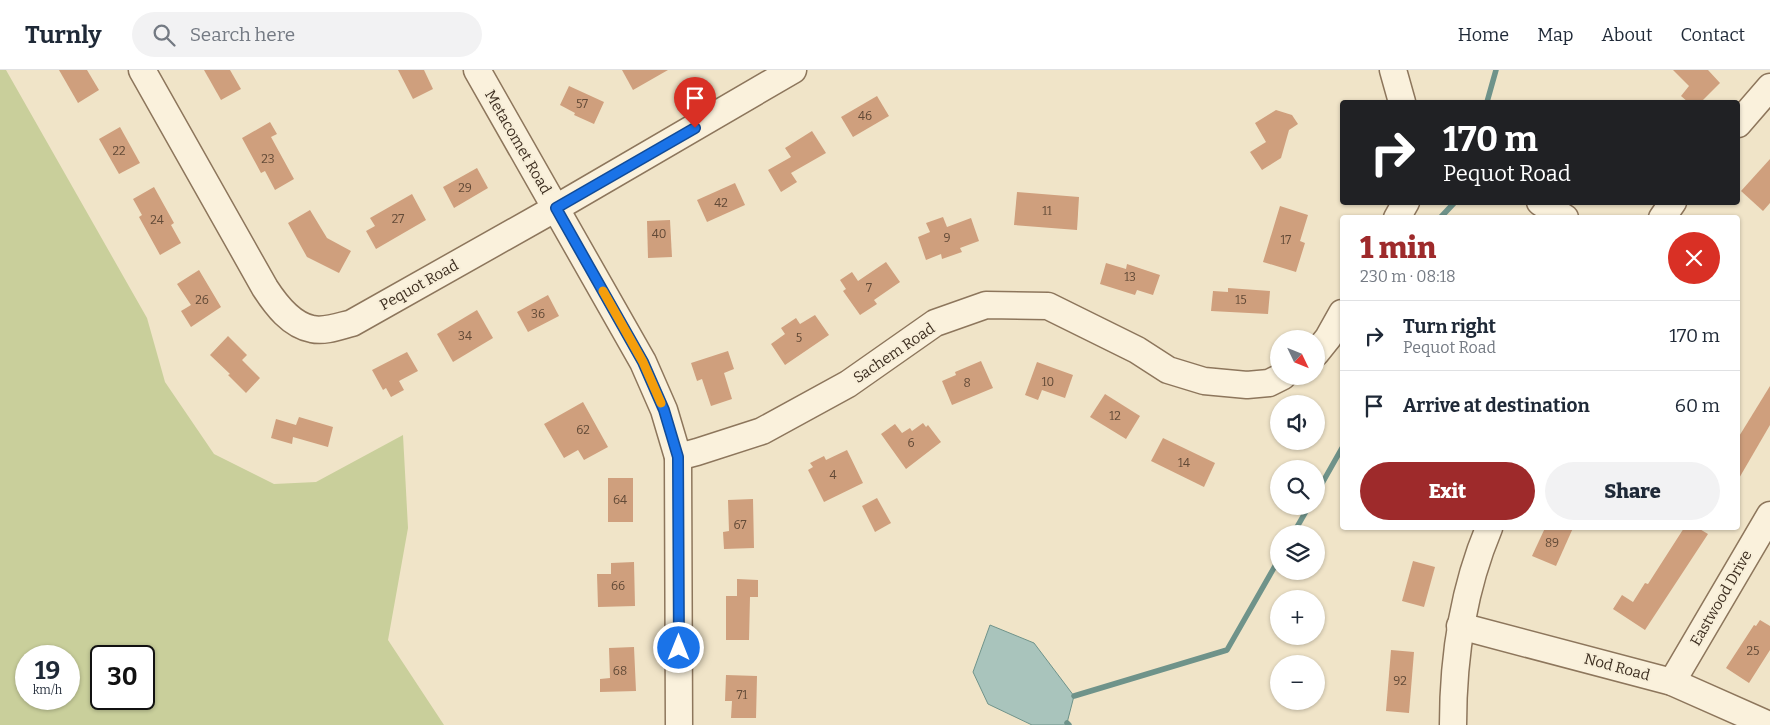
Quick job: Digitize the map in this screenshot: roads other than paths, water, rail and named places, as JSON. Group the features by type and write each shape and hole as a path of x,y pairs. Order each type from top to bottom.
{"street":[{"name":"Pequot Road","path":"142,70 278,308 294,321 312,329 333,328 352,323 556,208 793,70"},
{"name":"Metacomet Road","path":"477,70 643,362 664,410 678,457 679,725"},
{"path":"1392,70 1401,100"},
{"path":"1740,122 1770,87"},
{"path":"1545,205 1560,215"},
{"name":"Sachem Road","path":"678,457 762,430 848,384 935,323 986,305 1048,306 1136,350 1168,370 1204,380 1247,385 1270,382"},
{"path":"1325,342 1340,317"},
{"name":"Eastwood Drive","path":"1672,682 1770,515"},
{"path":"1452,725 1460,626 1482,544 1488,530"},
{"name":"Nod Road","path":"1460,626 1672,682 1769,725"}],"water":[{"path":"990,625 1034,643 1074,696 1065,725 1032,725 988,704 973,672"}],"waterway":[{"path":"1488,100 1496,70"},
{"path":"1443,215 1452,205"},
{"path":"1325,478 1340,452"},
{"path":"1298,525 1304,515"},
{"path":"1074,696 1227,650 1270,575"}]}
